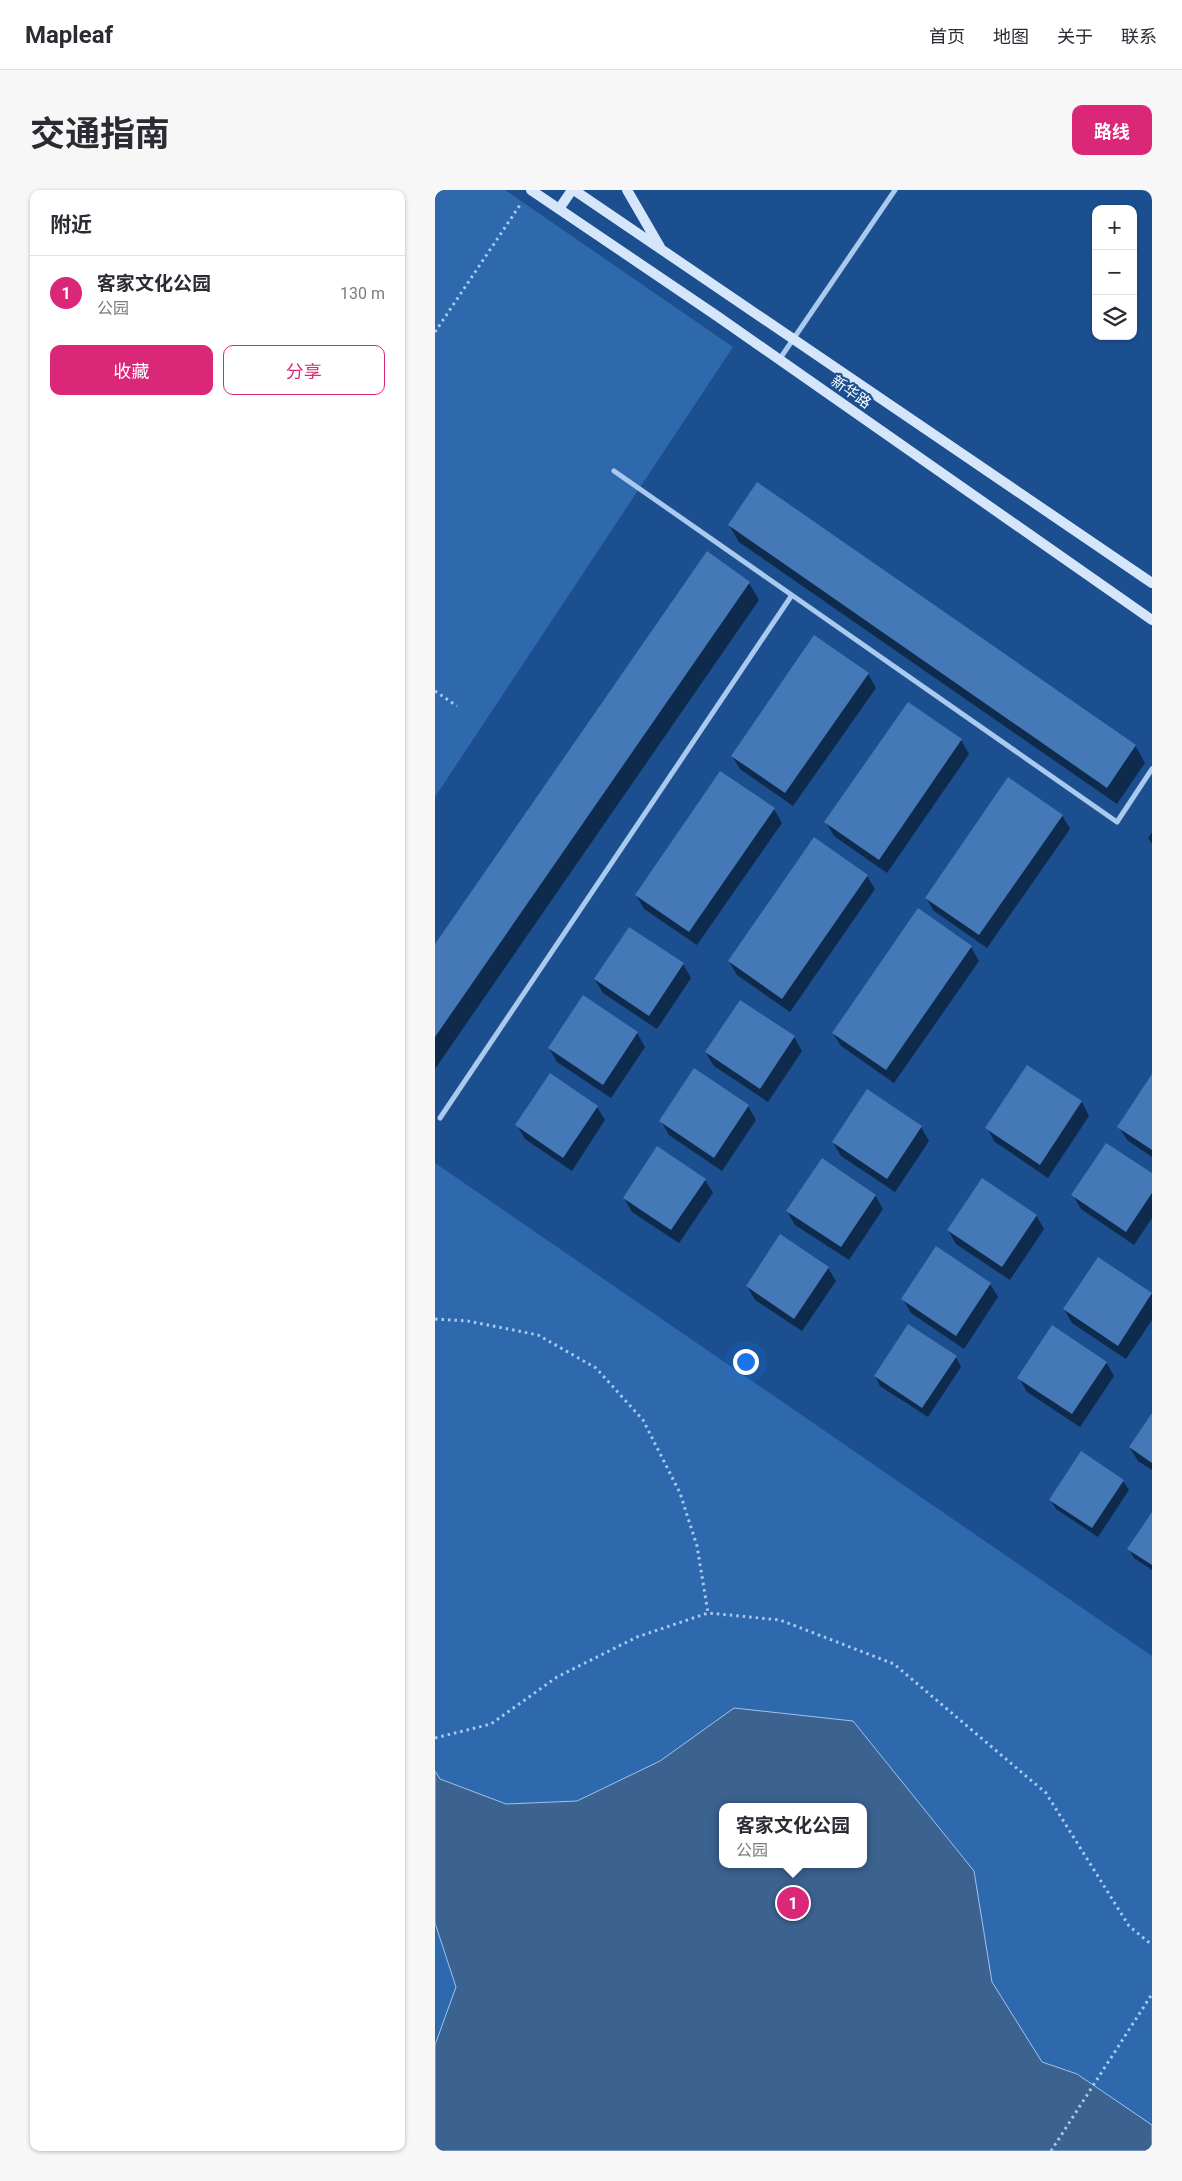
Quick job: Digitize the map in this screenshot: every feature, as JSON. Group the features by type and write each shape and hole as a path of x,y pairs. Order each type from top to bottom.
{"street":[{"name":"新华路","path":"532,190 1152,620"},
{"path":"559,209 573,190"},
{"name":"新华路","path":"573,190 1152,584"},
{"path":"627,190 662,250"},
{"path":"779,360 895,190"},
{"path":"614,471 1117,822 1152,769"},
{"path":"440,1118 792,595"}],"path":[{"path":"435,332 522,202"},
{"path":"435,691 457,706"},
{"path":"435,1319 467,1321 538,1335 596,1368 643,1420 680,1493 697,1546 707,1613"},
{"path":"435,1738 491,1724 557,1677 637,1636 707,1613 779,1620 895,1664 1046,1793 1129,1926 1152,1946"},
{"path":"1051,2151 1152,1994"}],"shaded area":[{"path":"435,190 505,190 733,347 435,797"},
{"path":"435,1163 1152,1656 1152,2151 435,2151"},
{"path":"734,1708 853,1721 974,1871 992,1982 1042,2062 1077,2074 1152,2125 1152,2151 435,2151 435,2045 456,1987 435,1923 435,1771 440,1779 506,1804 577,1801 660,1761"}],"building":[{"path":"757,482 1136,745 1107,788 728,525"},
{"path":"707,551 750,582 435,1037 435,944"},
{"path":"814,635 869,673 785,793 731,756"},
{"path":"908,702 962,739 879,860 824,822"},
{"path":"720,771 775,808 689,932 635,895"},
{"path":"1008,777 1063,815 979,935 925,898"},
{"path":"814,837 868,875 782,999 728,961"},
{"path":"918,908 972,946 886,1070 832,1033"},
{"path":"629,927 684,963 649,1016 594,979"},
{"path":"583,995 638,1032 603,1085 548,1048"},
{"path":"740,1000 795,1036 760,1089 705,1052"},
{"path":"1027,1065 1082,1101 1040,1165 985,1128"},
{"path":"694,1068 749,1105 714,1158 659,1121"},
{"path":"550,1073 598,1106 563,1158 515,1125"},
{"path":"1152,1074 1152,1150 1117,1127"},
{"path":"867,1089 922,1126 887,1179 832,1142"},
{"path":"1106,1143 1152,1173 1152,1193 1126,1232 1071,1195"},
{"path":"657,1146 706,1179 671,1230 623,1198"},
{"path":"822,1158 876,1195 841,1247 786,1211"},
{"path":"982,1178 1037,1215 1002,1267 947,1230"},
{"path":"780,1234 829,1267 794,1319 746,1286"},
{"path":"936,1246 991,1283 956,1336 901,1299"},
{"path":"1098,1257 1152,1293 1118,1346 1063,1309"},
{"path":"908,1324 957,1356 922,1408 874,1376"},
{"path":"1052,1325 1107,1362 1072,1414 1017,1378"},
{"path":"1152,1413 1152,1463 1129,1447"},
{"path":"1081,1451 1124,1480 1092,1528 1049,1500"},
{"path":"1152,1512 1152,1565 1127,1549"}],"place":[{"name":"客家文化公园","path":"793,1903"}]}
